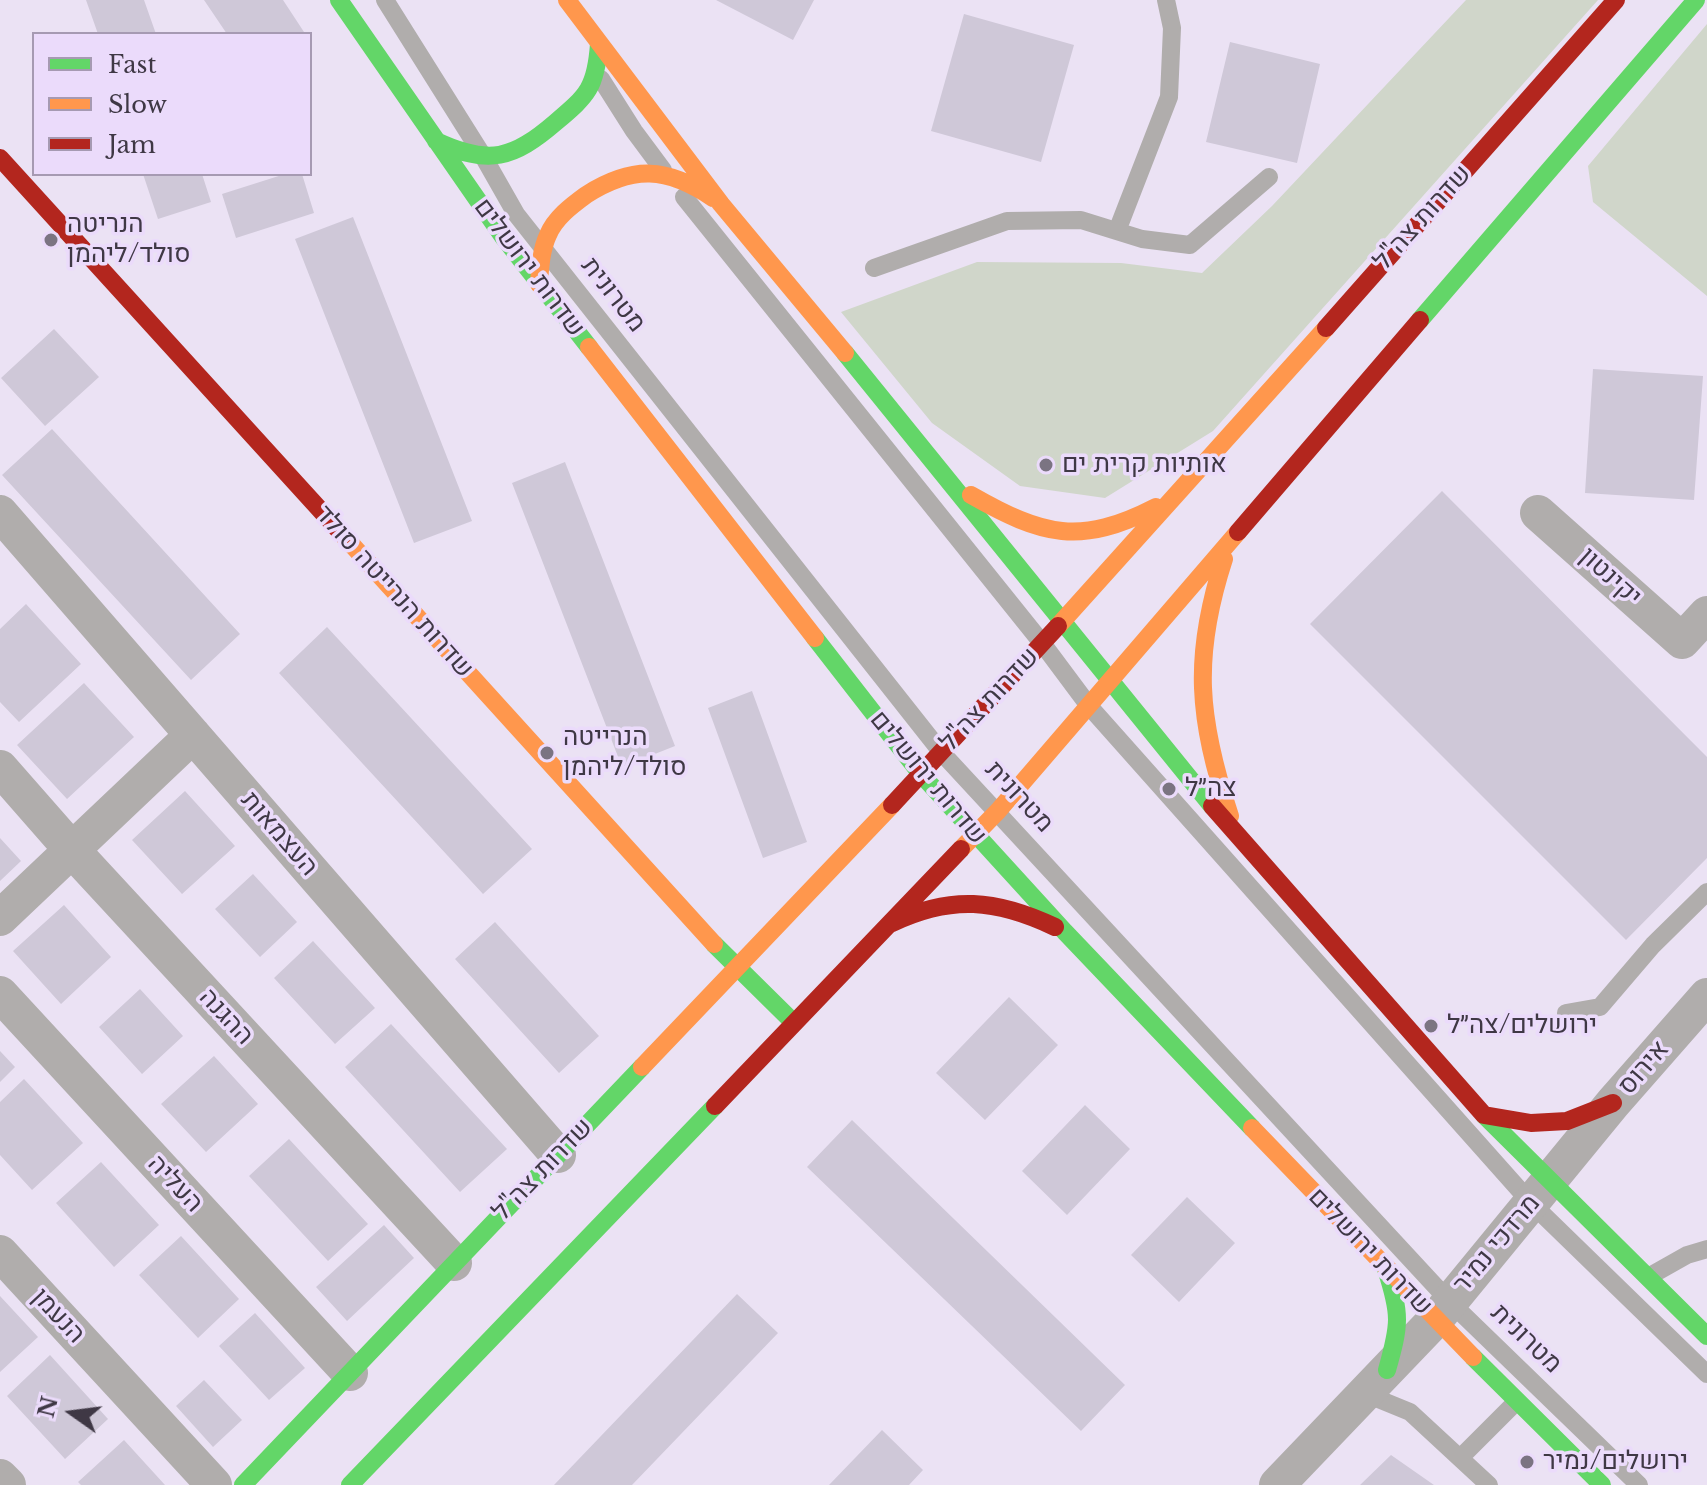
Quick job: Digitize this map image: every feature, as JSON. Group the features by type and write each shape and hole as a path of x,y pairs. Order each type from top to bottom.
{"main road":[{"name":"שדרות ירושלים","path":"339,0 539,284 920,773 1065,932 1386,1269 1442,1311 1517,1401 1602,1485"},
{"path":"567,0 721,204 955,486 1237,837 1484,1115 1540,1193 1647,1277 1707,1336"},
{"name":"שדרות צה\"ל","path":"243,1485 942,753 1179,494 1616,0"},
{"path":"350,1485 998,811 1696,0"},
{"path":"436,141 457,151 483,156 515,152 536,139 584,98 597,72 599,44"},
{"name":"שדרות הנרייטה סולד","path":"0,158 736,967 793,1022"},
{"path":"539,284 543,249 553,224 579,200 616,177 641,173 666,174 692,183 721,204"},
{"path":"955,486 1022,522 1059,531 1098,533 1128,524 1179,494"},
{"path":"1229,545 1211,600 1201,653 1203,711 1214,767 1237,837"},
{"path":"886,925 928,907 984,904 1030,914 1065,932"},
{"path":"1484,1115 1531,1123 1567,1121 1613,1103"},
{"path":"1376,1382 1397,1334 1398,1305 1386,1269"}],"street":[{"name":"העצמאות","path":"0,513 558,1155"},
{"name":"יקינטון","path":"1538,513 1682,641 1707,614"},
{"path":"0,918 193,735"},
{"name":"ההגנה","path":"0,768 454,1263"},
{"name":"העליה","path":"0,994 350,1373"},
{"name":"אירוס","path":"1613,1103 1707,996"},
{"name":"מרדכי נמיר","path":"1277,1485 1442,1311 1613,1103"},
{"name":"הנעמן","path":"0,1253 214,1485"},
{"path":"0,1477 8,1485"}],"lane":[{"name":"מטרונית","path":"385,0 516,214 942,753 998,811 1442,1311 1639,1485"},
{"path":"1117,231 1169,97 1172,28 1166,0"},
{"path":"579,48 666,174 1042,643 1089,706 1707,1374"},
{"path":"874,268 1007,221 1081,220 1142,239 1190,245 1269,177"},
{"path":"1566,1013 1600,1007 1653,945 1707,892"},
{"path":"1647,1277 1687,1255 1707,1249"},
{"path":"1376,1382 1489,1485"},
{"path":"1460,1458 1517,1401"}],"shaded area":[{"path":"1466,0 1598,0 1213,431 1105,498 1020,486 932,423 841,312 977,262 1121,263 1202,273 1272,206"},
{"path":"1707,24 1707,296 1593,202 1588,166"}],"building":[{"path":"86,0 144,0 155,32 97,32"},
{"path":"204,0 283,0 304,32 226,32"},
{"path":"716,0 814,0 793,40"},
{"path":"964,14 1074,45 1041,162 931,131"},
{"path":"1230,42 1320,64 1297,163 1206,142"},
{"path":"144,176 203,176 211,202 158,219"},
{"path":"279,176 303,176 314,213 236,238 222,194"},
{"path":"353,217 472,521 414,543 295,239"},
{"path":"54,329 99,377 45,426 1,378"},
{"path":"1593,369 1703,376 1694,500 1585,493"},
{"path":"52,429 240,634 191,680 2,475"},
{"path":"565,462 675,746 622,767 512,483"},
{"path":"1442,491 1707,757 1707,858 1626,940 1310,624"},
{"path":"26,604 81,664 19,722 0,702 0,629"},
{"path":"327,627 532,849 483,894 279,673"},
{"path":"84,683 134,737 67,799 17,745"},
{"path":"752,691 807,842 763,858 708,708"},
{"path":"185,791 235,846 182,894 132,840"},
{"path":"0,838 21,861 0,881"},
{"path":"253,874 297,922 260,957 215,909"},
{"path":"64,905 111,957 61,1004 13,951"},
{"path":"495,922 599,1036 559,1073 455,959"},
{"path":"313,941 375,1008 335,1044 274,978"},
{"path":"140,989 183,1036 142,1074 99,1027"},
{"path":"1009,997 1058,1045 985,1120 936,1073"},
{"path":"391,1024 507,1149 460,1192 345,1067"},
{"path":"0,1051 15,1067 0,1082"},
{"path":"214,1056 258,1104 206,1152 161,1104"},
{"path":"24,1079 83,1143 32,1190 0,1155 0,1102"},
{"path":"1085,1105 1130,1149 1067,1215 1022,1171"},
{"path":"852,1120 1125,1385 1081,1431 807,1167"},
{"path":"289,1139 368,1224 328,1261 249,1176"},
{"path":"101,1162 159,1225 114,1267 56,1203"},
{"path":"1187,1197 1235,1243 1179,1302 1131,1255"},
{"path":"384,1225 414,1258 347,1321 316,1287"},
{"path":"181,1236 239,1299 198,1338 139,1275"},
{"path":"737,1294 778,1333 632,1485 554,1485"},
{"path":"0,1296 38,1337 0,1372"},
{"path":"255,1313 305,1368 269,1400 219,1346"},
{"path":"50,1355 108,1419 65,1459 7,1396"},
{"path":"204,1380 242,1420 213,1447 176,1406"},
{"path":"882,1430 923,1470 909,1485 829,1485"},
{"path":"124,1440 165,1485 81,1485 78,1482"},
{"path":"1391,1455 1434,1485 1360,1485"}],"traffic: fast":[{"path":"339,0 504,238 589,347"},
{"path":"1420,320 1696,0"},
{"path":"436,141 486,156 500,155 527,144 583,97 596,71 599,44"},
{"path":"845,353 1212,806"},
{"path":"815,638 920,773 1065,932 1252,1128"},
{"path":"714,944 793,1022"},
{"path":"243,1485 642,1067"},
{"path":"350,1485 715,1106"},
{"path":"1484,1115 1707,1336"},
{"path":"1386,1269 1397,1320 1387,1370"},
{"path":"1473,1357 1602,1485"}],"traffic: slow":[{"path":"567,0 721,204 845,353"},
{"path":"539,284 542,253 551,229 569,208 603,185 619,178 650,174 680,180 713,198"},
{"path":"1058,626 1326,328"},
{"path":"589,347 815,638"},
{"path":"971,495 1020,520 1062,531 1105,527 1156,507"},
{"path":"961,849 998,811 1238,532"},
{"path":"343,535 714,944"},
{"path":"1224,559 1207,627 1203,688 1211,749 1230,816"},
{"path":"642,1067 892,805"},
{"path":"1252,1128 1473,1357"}],"traffic: jam":[{"path":"1326,328 1616,0"},
{"path":"0,158 343,535"},
{"path":"1238,532 1420,320"},
{"path":"892,805 1058,626"},
{"path":"1212,806 1484,1115"},
{"path":"715,1106 961,849"},
{"path":"892,923 934,908 974,904 1013,911 1055,927"},
{"path":"1484,1115 1531,1123 1567,1121 1613,1103"}],"place":[{"name":"הנריטה סולד/ליהמן","path":"51,240"},
{"name":"אותיות קרית ים","path":"1046,465"},
{"name":"הנרייטה סולד/ליהמן","path":"547,753"},
{"name":"צה״ל","path":"1169,789"},
{"name":"ירושלים/צה״ל","path":"1431,1026"},
{"name":"ירושלים/נמיר","path":"1527,1462"}]}
